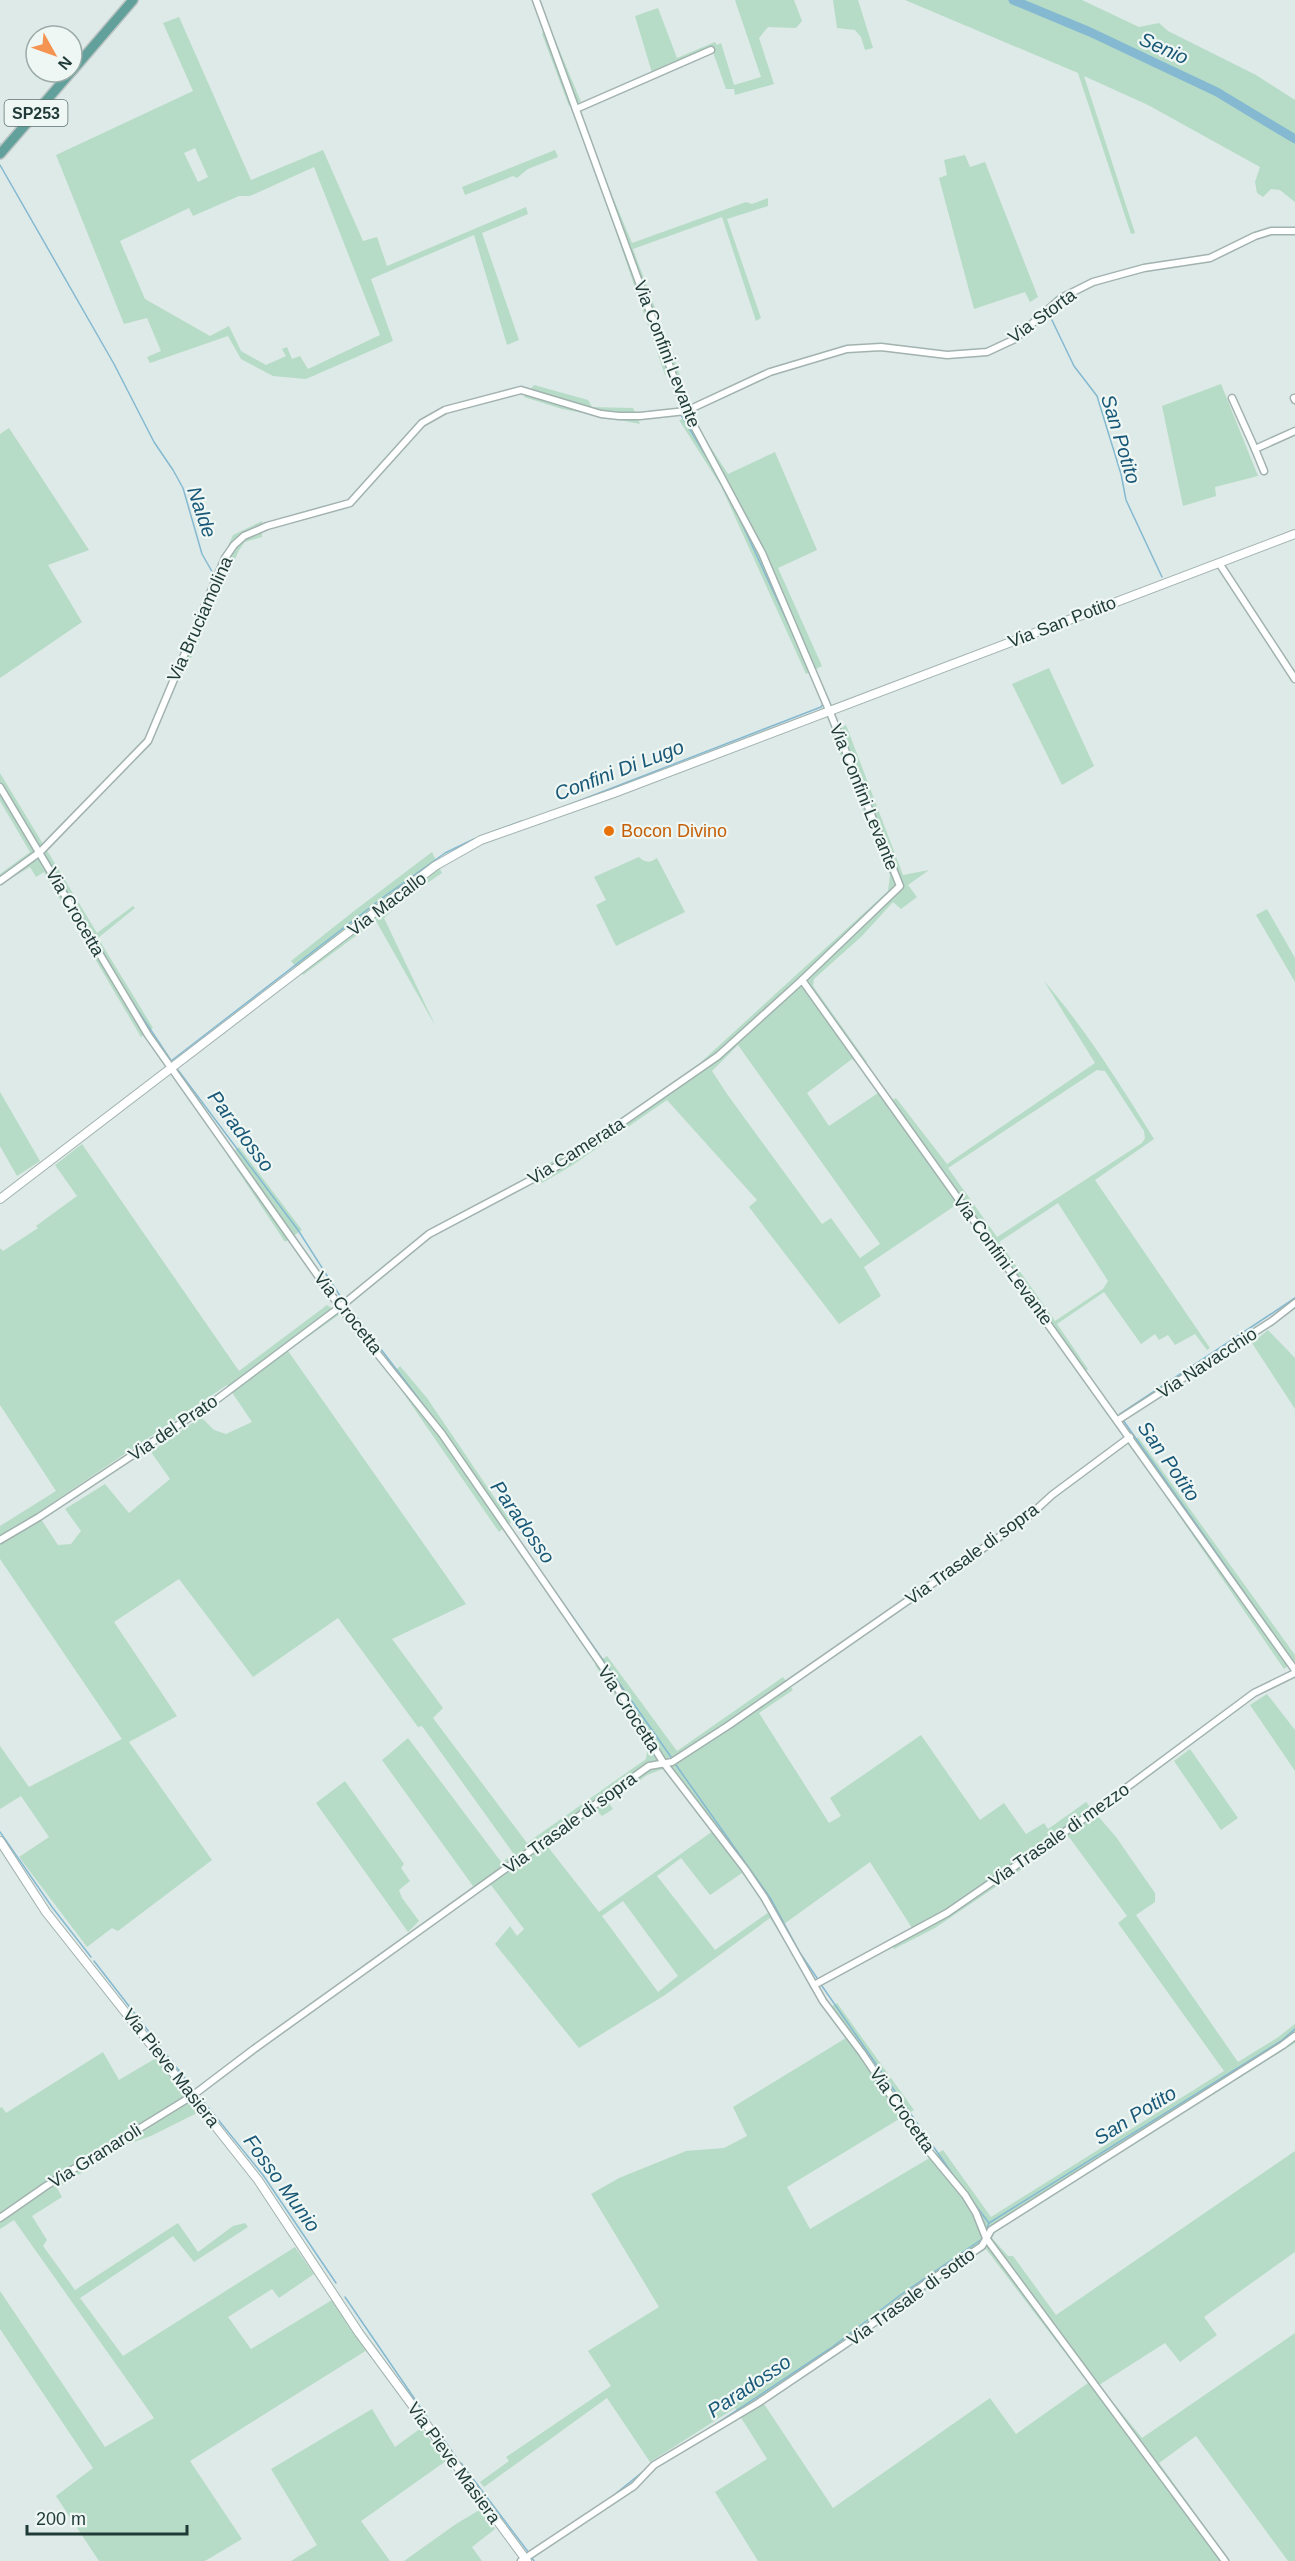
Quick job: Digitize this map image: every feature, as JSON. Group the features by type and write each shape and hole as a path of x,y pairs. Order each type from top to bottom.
{"main road":[{"name":"SP253","path":"84,58 133,0"},
{"name":"SP253","path":"0,154 61,84"}],"street":[{"name":"Via Confini Levante","path":"536,0 686,411 762,553 900,886 802,981 1118,1420 1295,1672"},
{"path":"576,109 711,50"},
{"name":"Via Storta","path":"686,411 770,372 848,349 881,347 947,355 987,352 1015,339 1061,298 1093,282 1144,268 1210,258 1255,236 1271,231 1295,231"},
{"name":"Via Bruciamolina","path":"0,881 39,852 148,741 225,558 234,544 244,536 267,526 350,503 359,496 422,423 445,410 481,399 521,390 601,414 640,416 686,411"},
{"path":"1232,398 1264,471"},
{"path":"1255,449 1295,431"},
{"name":"Via San Potito","path":"829,710 1295,534"},
{"path":"1219,563 1295,679"},
{"name":"Via Macallo","path":"0,1199 435,866 481,840 586,803 829,710"},
{"name":"Via Crocetta","path":"0,787 129,1005 172,1068 340,1306 442,1434 616,1686 663,1762 751,1878 814,1985 927,2149 965,2195 986,2238 1225,2561"},
{"name":"Via Camerata","path":"340,1306 429,1234 566,1162 718,1056 802,981"},
{"name":"Via Navacchio","path":"1118,1420 1272,1321 1295,1303"},
{"name":"Via del Prato","path":"0,1540 39,1517 216,1400 340,1306"},
{"name":"Via Trasale di sopra","path":"192,2096 254,2049 649,1766 672,1762 729,1725 1028,1516 1052,1495 1130,1437"},
{"name":"Via Trasale di mezzo","path":"814,1985 947,1913 1095,1811 1254,1693 1295,1672"},
{"name":"Via Pieve Masiera","path":"0,1841 46,1912 258,2180 359,2333 524,2560"},
{"name":"Via Trasale di sotto","path":"524,2560 634,2486 654,2465 758,2403 847,2343 925,2284 982,2246 991,2230 1295,2036"},
{"name":"Via Granaroli","path":"0,2218 46,2186 192,2096"}],"green space":[{"path":"735,0 794,0 802,21 796,28 768,27 759,38 774,84 735,95 734,89 726,89 713,52 645,82 644,76 652,73 635,16 658,8 677,58 715,42 717,45 721,43 734,85 761,77"},
{"path":"833,0 858,0 873,48 865,50 861,37 855,30 837,28"},
{"path":"905,0 1082,0 1139,27 1159,23 1168,31 1256,75 1295,100 1295,202 1280,190 1271,189 1263,197 1257,193 1255,182 1260,167 1148,105 1084,76 1135,233 1131,234 1078,73"},
{"path":"179,17 251,180 323,150 363,241 377,237 387,266 526,207 528,214 482,233 519,340 507,345 474,235 371,279 393,341 306,379 273,376 241,359 228,336 150,363 147,357 161,351 147,318 124,324 56,155 193,91 163,23","holes":["195,148 208,177 198,182 184,153","314,167 380,335 308,369 300,356 292,359 287,347 282,349 286,356 266,365 241,351 229,326 210,336 145,299 120,241 189,208 193,216 239,196 250,196"]},
{"path":"549,25 581,102 569,106 542,34"},
{"path":"555,150 558,157 528,169 517,178 513,176 465,195 462,187"},
{"path":"965,155 970,167 985,162 1038,297 1030,302 1025,292 974,309 939,178 947,175 944,160"},
{"path":"604,176 632,243 746,202 752,204 768,198 768,206 727,219 761,318 756,321 722,217 633,249 680,375 665,375 597,177"},
{"path":"1221,384 1258,476 1215,487 1216,496 1183,506 1162,406"},
{"path":"534,385 588,400 592,407 633,408 640,424 562,409 524,397"},
{"path":"694,416 728,474 775,452 817,550 778,568 822,666 806,674 721,486 679,420"},
{"path":"9,428 89,550 48,565 82,622 0,678 0,434"},
{"path":"262,521 262,537 245,542 239,550 187,667 180,652 233,535"},
{"path":"1049,668 1094,766 1062,785 1012,684"},
{"path":"846,725 903,875 929,870 908,885 917,897 901,909 893,902 862,936 814,979 813,986 867,1062 860,1066 852,1059 807,1093 829,1126 878,1093 886,1104 896,1098 947,1164 1095,1063 1044,981 1088,1038 1154,1139 1095,1180 1210,1348 1207,1350 1195,1334 1175,1345 1168,1335 1159,1340 1155,1334 1141,1344 1104,1292 1057,1324 1088,1369 1081,1374 959,1203 864,1267 881,1296 839,1324 749,1207 757,1200 667,1100 571,1166 542,1183 535,1171 584,1144 700,1063 888,891 890,875 832,734","holes":["738,1045 880,1244 860,1258 831,1218 822,1224 712,1071","1097,1070 1105,1071 1144,1131 1145,1138 1142,1143 997,1237 948,1168","1058,1203 1108,1281 1103,1289 1055,1321 999,1242"]},
{"path":"0,773 97,933 133,906 135,908 98,938 153,1028 141,1037 44,872 36,877 30,867 0,885 0,874 30,852 0,801"},
{"path":"432,852 442,873 407,897 384,918 436,1027 376,921 303,975 291,961"},
{"path":"639,857 648,862 657,858 685,912 616,946 596,905 606,900 594,877"},
{"path":"1267,909 1295,958 1295,982 1256,915"},
{"path":"0,1092 40,1161 17,1176 0,1146"},
{"path":"82,1144 239,1371 327,1305 340,1314 288,1351 466,1604 392,1639 443,1708 433,1718 527,1843 646,1759 648,1746 595,1665 607,1656 677,1751 783,1677 793,1690 759,1713 829,1823 841,1816 830,1798 921,1735 980,1820 1004,1803 1026,1834 1044,1823 1048,1829 1086,1802 1116,1837 1155,1893 1155,1902 1136,1915 1238,2062 1295,2024 1295,2043 995,2232 992,2238 1008,2256 1013,2256 1056,2315 1295,2151 1295,2252 1204,2317 1217,2335 1180,2362 1165,2343 1099,2385 1142,2438 1295,2333 1295,2561 1288,2561 1196,2436 1159,2463 1230,2561 758,2561 715,2492 767,2459 735,2408 650,2462 607,2398 484,2487 480,2482 509,2461 506,2457 611,2386 588,2351 659,2307 591,2194 619,2178 686,2151 724,2148 747,2136 733,2107 846,2038 825,2010 837,2003 914,2110 787,2187 810,2229 943,2150 991,2217 1224,2071 1118,1923 1127,1916 1069,1837 935,1928 894,1949 889,1940 912,1928 870,1862 777,1929 770,1918 665,1995 579,2048 495,1944 510,1926 517,1936 524,1929 491,1885 478,1893 382,1760 408,1738 502,1863 513,1853 422,1726 418,1727 338,1618 253,1677 179,1579 114,1622 177,1716 129,1742 212,1860 118,1931 112,1928 87,1947 19,1857 49,1837 21,1796 0,1809 0,1746 29,1787 122,1739 0,1559 0,1526 56,1491 0,1405 0,1248 3,1251 38,1228 36,1226 77,1196 55,1165","holes":["227,1385 252,1422 226,1434 214,1430 201,1417 151,1452 170,1479 129,1513 105,1484 65,1509 81,1531 71,1544 58,1545 37,1513","663,1769 713,1831 599,1912 548,1847 596,1810 602,1816 613,1809 609,1803 647,1775","681,1858 710,1895 742,1873 769,1912 715,1950 657,1876","623,1901 678,1976 658,1992 602,1916","986,2249 1088,2383 1016,2434 990,2398 833,2508 764,2404"]},
{"path":"239,1147 302,1230 285,1242 228,1156"},
{"path":"1268,1330 1295,1358 1295,1409 1252,1343"},
{"path":"400,1366 427,1398 511,1522 499,1532 391,1375"},
{"path":"1138,1437 1295,1655 1295,1661 1284,1669 1130,1444"},
{"path":"1267,1694 1295,1730 1295,1771 1250,1705"},
{"path":"1190,1749 1238,1818 1221,1830 1174,1761"},
{"path":"345,1781 404,1864 401,1868 410,1881 399,1890 402,1898 419,1921 408,1932 316,1803"},
{"path":"103,2052 119,2080 156,2058 199,2112 151,2136 128,2144 57,2188 62,2197 32,2216 47,2240 43,2246 75,2290 178,2223 198,2252 233,2226 245,2223 248,2227 194,2262 173,2236 80,2298 123,2356 295,2247 314,2274 279,2298 272,2289 228,2317 251,2349 332,2300 367,2350 190,2461 242,2539 205,2561 99,2561 56,2496 93,2468 0,2329 0,2291 105,2447 154,2418 14,2220 0,2229 0,2108 2,2107 6,2113"},
{"path":"372,2409 395,2447 421,2428 446,2461 361,2521 390,2561 291,2561 317,2545 271,2469"},
{"path":"481,2509 495,2529 472,2547 482,2561 404,2561 456,2524"}],"waterway":[{"name":"Senio","path":"1013,0 1090,32 1217,92 1295,139"},
{"name":"Nalde","path":"0,165 114,364 154,442 183,488 202,554 214,575"},
{"name":"San Potito","path":"1049,314 1074,366 1097,396 1121,474 1126,500 1162,577"},
{"name":"Confini Di Lugo","path":"681,415 709,461"},
{"name":"Confini Di Lugo","path":"738,515 804,658"},
{"name":"Nalde","path":"181,670 219,581"},
{"name":"Confini Di Lugo","path":"563,807 821,707 823,704 816,687"},
{"name":"Paradosso","path":"23,819 39,846"},
{"name":"Confini Di Lugo","path":"484,835 522,821"},
{"name":"Confini Di Lugo","path":"171,1061 385,896 445,853 474,839"},
{"name":"Paradosso","path":"43,852 122,985"},
{"name":"Paradosso","path":"129,997 172,1062"},
{"name":"Paradosso","path":"178,1070 298,1230 342,1299"},
{"name":"San Potito","path":"1121,1416 1120,1414 1295,1298"},
{"name":"Paradosso","path":"348,1306 444,1432"},
{"name":"San Potito","path":"1123,1420 1291,1659"},
{"name":"Paradosso","path":"544,1576 671,1757"},
{"name":"Paradosso","path":"676,1765 771,1899 800,1953 817,1978"},
{"name":"Fosso Munio","path":"0,1832 52,1907 91,1957"},
{"name":"Fosso Munio","path":"94,1961 191,2086"},
{"name":"Paradosso","path":"822,1986 960,2185"},
{"name":"San Potito","path":"989,2223 1281,2041 1295,2029"},
{"name":"Fosso Munio","path":"203,2101 263,2175 336,2283"},
{"name":"Paradosso","path":"970,2198 989,2223 987,2228"},
{"name":"Paradosso","path":"707,2430 831,2348 899,2296 982,2239"},
{"name":"Fosso Munio","path":"345,2297 429,2420"},
{"name":"Fosso Munio","path":"434,2426 458,2460"},
{"name":"Fosso Munio","path":"461,2463 529,2553"},
{"name":"Paradosso","path":"609,2499 645,2470"}],"place":[{"name":"Bocon Divino","path":"609,831"}]}
